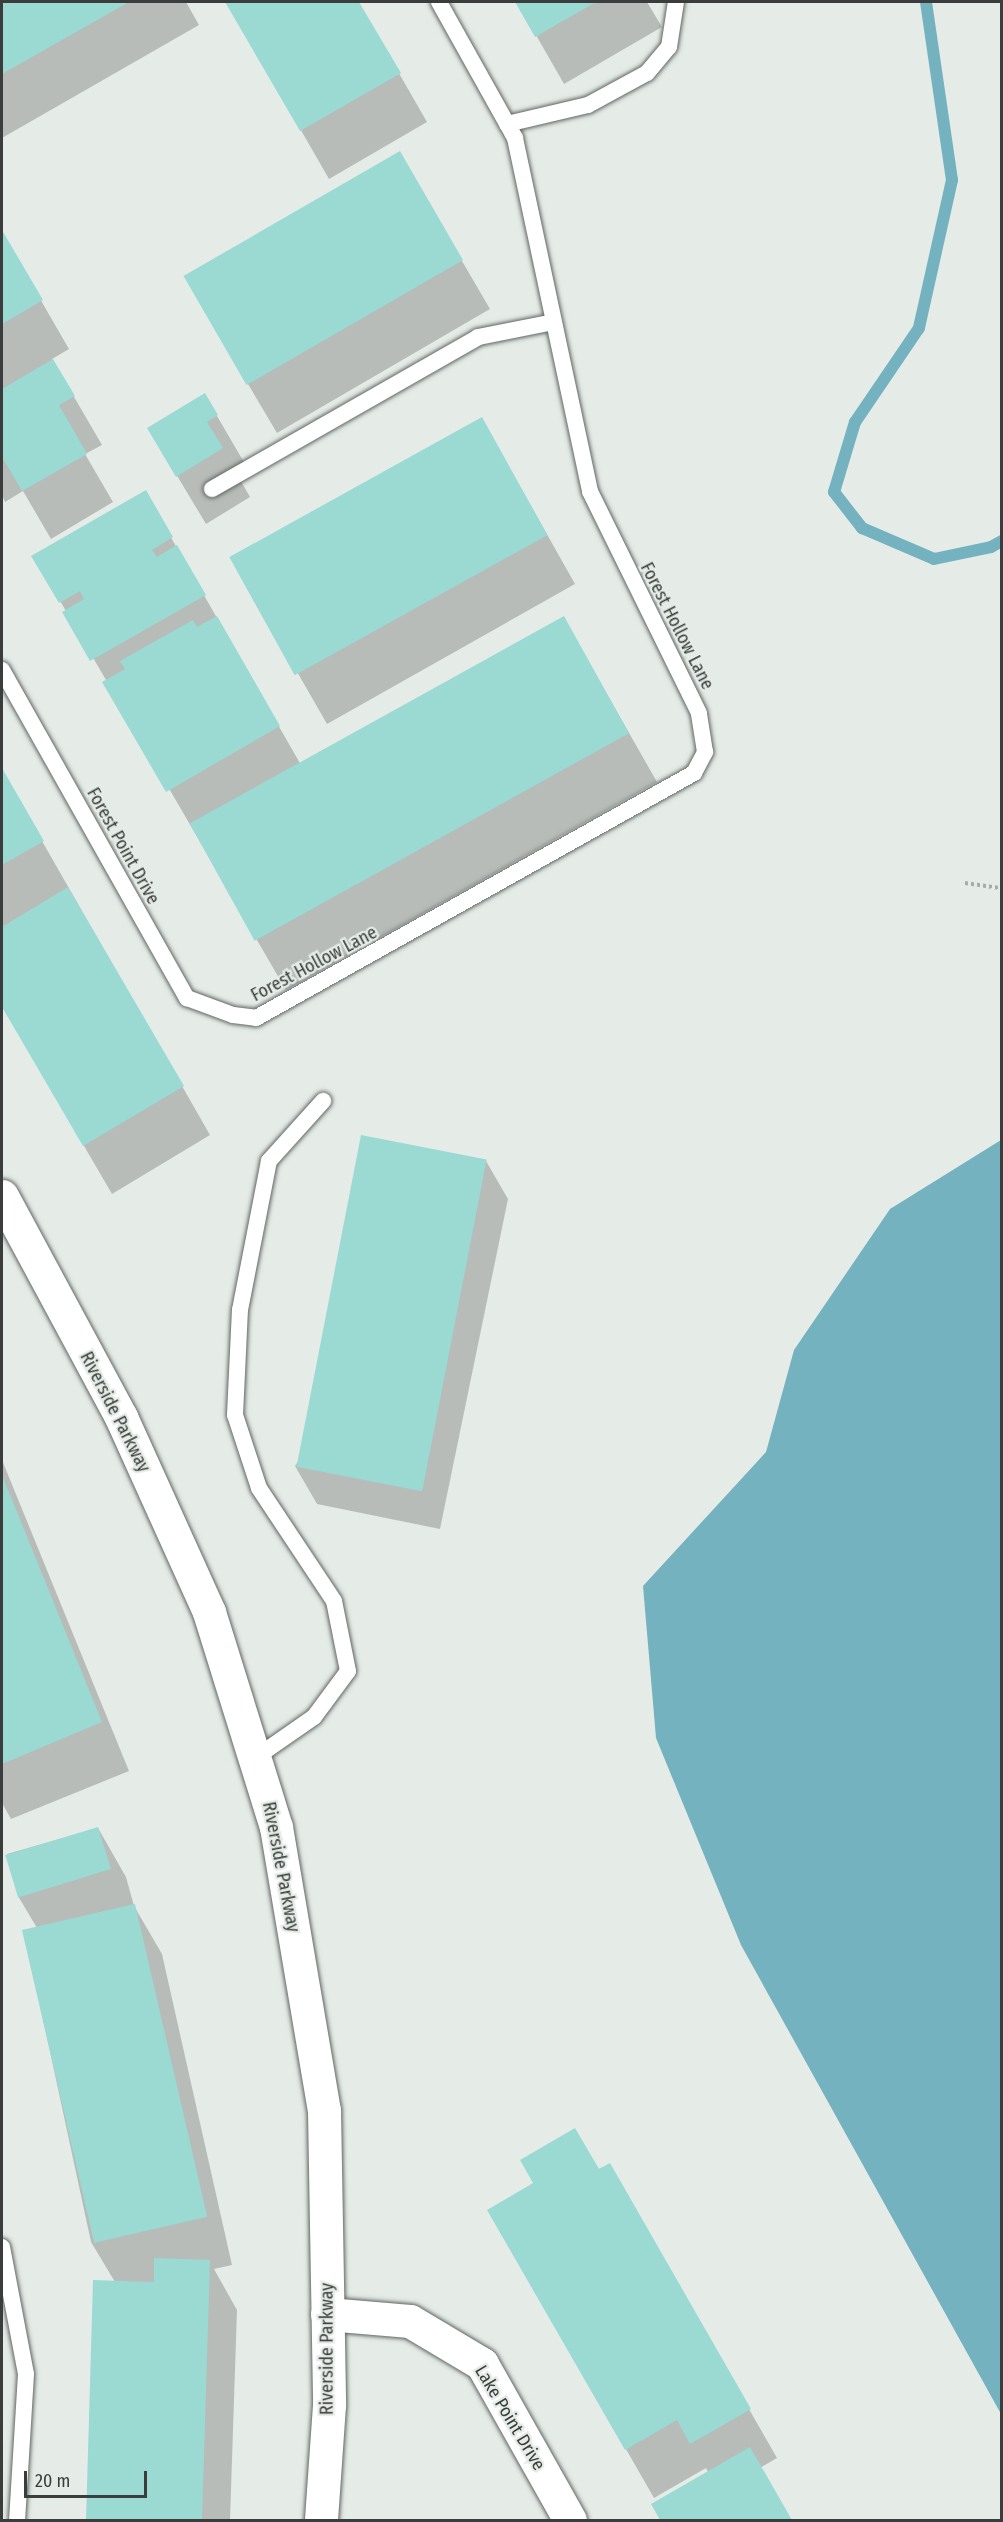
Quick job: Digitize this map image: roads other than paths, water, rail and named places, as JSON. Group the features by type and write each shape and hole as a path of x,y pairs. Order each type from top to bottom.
{"street":[{"name":"Riverside Parkway","path":"2,1196 121,1417 209,1612 276,1827 324,2110 329,2405 321,2520"},
{"name":"Lake Point Drive","path":"327,2314 410,2321 482,2364 570,2520"}],"lane":[{"name":"Forest Hollow Lane","path":"232,1015 256,1018 418,929 694,773 705,752 699,713 590,491 515,138 439,2"},
{"path":"507,124 588,105 647,73 669,47 676,2"},
{"path":"212,489 478,337 554,322"},
{"name":"Forest Point Drive","path":"2,670 187,998 232,1015"},
{"path":"255,1758 314,1717 348,1671 334,1601 259,1488 235,1415 240,1310 269,1161 323,1101"},
{"path":"2,2247 26,2373 16,2520"}],"water":[{"path":"1001,1140 1001,2414 741,1945 656,1738 643,1586 766,1452 794,1350 890,1209"}],"waterway":[{"path":"926,2 952,180 919,328 855,422 834,492 862,528 934,559 991,547 1002,541"}]}
